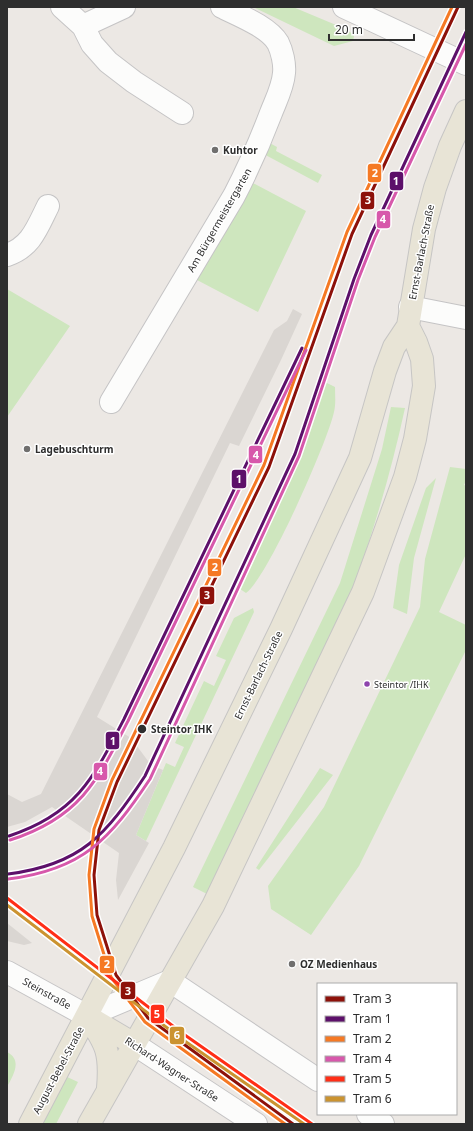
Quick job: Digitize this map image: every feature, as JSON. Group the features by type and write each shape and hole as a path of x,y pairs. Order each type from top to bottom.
{"main road":[{"name":"Ernst-Barlach-Straße","path":"87,1016 174,848 284,622 360,458 384,371 409,317 424,230 435,188 450,146 466,111"},
{"path":"88,1124 213,906 353,615 405,478 415,438 424,386 422,359 409,317"},
{"path":"87,1016 98,1031 107,1049 110,1068 108,1090"},
{"name":"Richard-Wagner-Straße","path":"87,1016 134,1044"},
{"name":"August-Bebel-Straße","path":"30,1124 87,1016"}],"street":[{"path":"62,7 83,26 92,44 108,62 134,82 182,113"},
{"path":"83,26 124,7"},
{"name":"Am Bürgermeistergarten","path":"111,402 218,225 249,167 281,88 284,72 284,60 278,43 269,33 222,7"},
{"path":"344,7 466,64"},
{"path":"7,255 21,250 30,240 48,206"},
{"path":"409,317 466,318"},
{"name":"Steinstraße","path":"7,972 87,1016"},
{"path":"87,1016 170,981 317,1079"},
{"name":"Richard-Wagner-Straße","path":"134,1044 256,1124"},
{"path":"370,1115 383,1124"}],"green space":[{"path":"253,7 293,7 348,30 354,36 353,41 334,46"},
{"path":"264,140 277,147 276,151 322,175 318,183 258,151"},
{"path":"251,182 306,211 258,312 197,280"},
{"path":"7,289 70,326 7,417"},
{"path":"321,380 335,387 335,409 321,451 296,508 268,563 256,582 246,593 240,589 255,558 247,555 311,415"},
{"path":"391,407 405,408 382,497 354,585 207,894 193,887 340,583 382,449"},
{"path":"450,467 466,469 466,481 464,485 466,486 466,554 439,612 466,625 466,650 359,866 311,935 271,909 268,886 324,807 420,607 425,559"},
{"path":"436,478 414,558 407,614 393,608 399,565 426,488"},
{"path":"253,608 254,612 146,841 136,835 166,763 175,767 184,747 175,743 204,681 214,686 226,660 216,656 234,618"},
{"path":"320,768 333,775 259,870 256,868"},
{"path":"7,1052 15,1059 16,1064 14,1073 7,1087"},
{"path":"65,1076 78,1082 56,1124 41,1124"}],"shaded area":[{"path":"293,309 302,314 281,360 239,446 230,443 97,717 131,738 151,765 163,770 136,835 149,843 118,900 116,880 119,853 52,807 25,822 7,827 7,794 22,802 41,794 274,330 287,321"},
{"path":"7,923 32,943 24,945 7,941"}],"tram line":[{"name":"2","path":"285,1124 145,1022 111,977 92,916 89,875 94,829 112,780 264,465 347,232 452,7"},
{"name":"3","path":"293,1124 148,1018 116,975 97,915 94,875 99,830 117,782 269,467 352,234 458,7"},
{"name":"1","path":"8,874 33,870 55,863 73,855 89,844 104,831 131,797 145,776 295,454 354,279 371,235 466,32"},
{"name":"4","path":"8,879 34,875 56,868 75,859 92,848 107,835 121,819 150,779 299,456 358,280 375,237 466,44"},
{"name":"1","path":"9,836 32,827 51,817 67,805 92,777 124,719 302,348"},
{"name":"4","path":"10,840 34,831 53,821 69,809 95,780 106,762 128,721 306,350"},
{"name":"5","path":"7,898 182,1033 312,1124"},
{"name":"6","path":"7,905 179,1037 304,1124"}],"place":[{"name":"Kuhtor","path":"215,150"},
{"name":"Lagebuschturm","path":"27,449"},
{"name":"Steintor /IHK","path":"367,684"},
{"name":"Steintor IHK","path":"142,729"},
{"name":"OZ Medienhaus","path":"292,964"}]}
